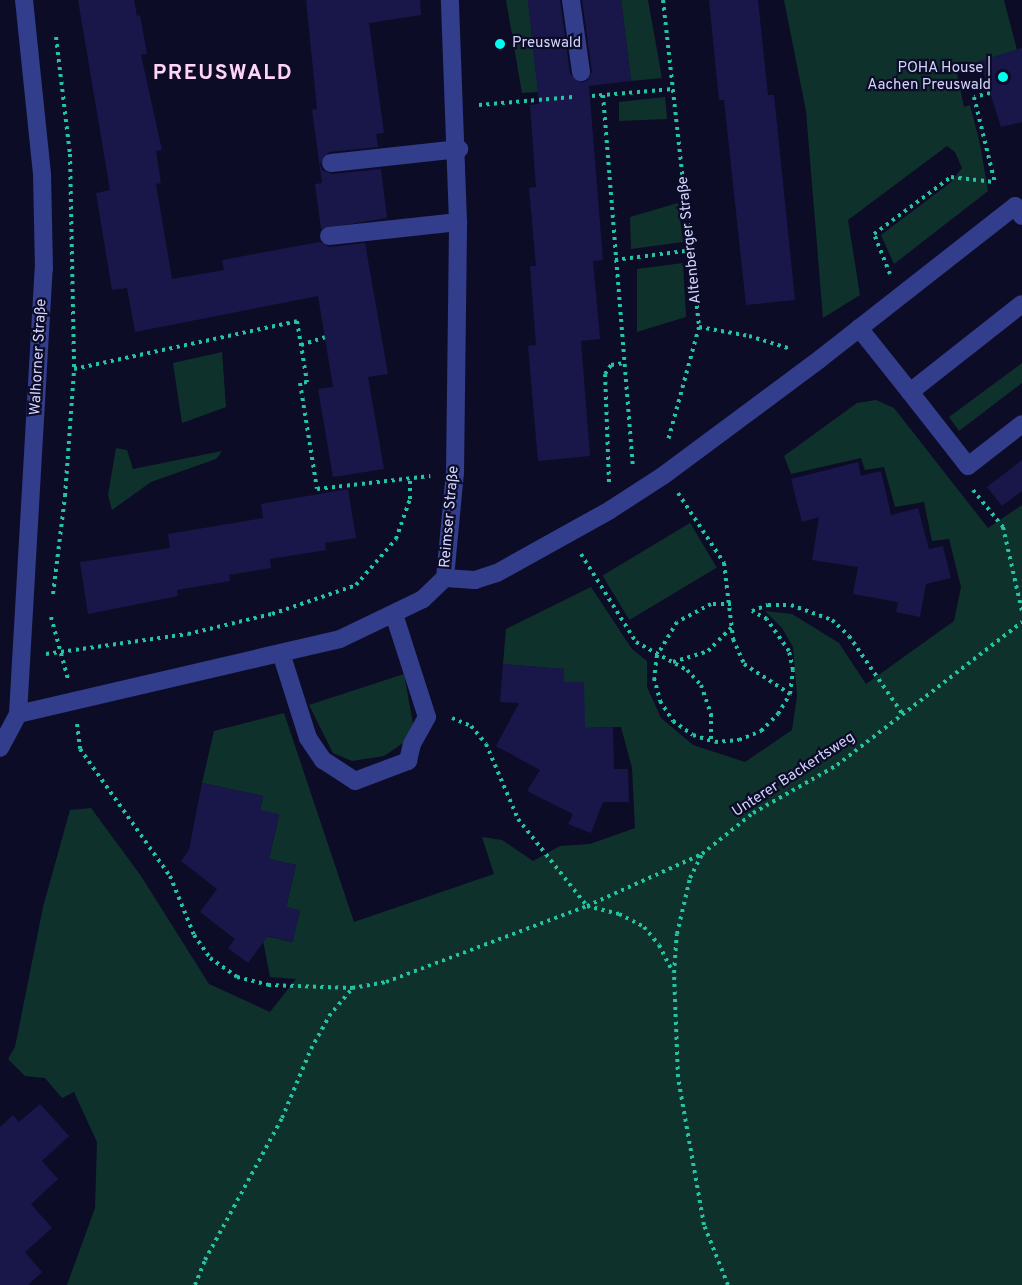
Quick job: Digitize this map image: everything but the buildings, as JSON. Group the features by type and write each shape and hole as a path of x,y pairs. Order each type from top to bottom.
{"street":[{"name":"Walhorner Straße","path":"18,714 44,269 42,174 24,0"},
{"name":"Reimser Straße","path":"18,714 340,639 423,599 445,578 455,473 459,149 450,0"},
{"path":"571,0 582,72"},
{"path":"331,163 459,149"},
{"path":"445,578 475,580 497,573 570,536 664,475 901,297 1015,206 1022,216"},
{"path":"329,236 458,222"},
{"path":"910,392 1022,304"},
{"path":"860,328 968,466 1022,424"},
{"path":"281,653 308,738 323,760 355,781 408,761 412,744 427,717 394,614"},
{"path":"0,748 18,714"}],"path":[{"name":"Altenberger Straße","path":"663,0 699,327 687,383 669,426 664,475"},
{"path":"52,602 65,496 74,369 70,154 54,24"},
{"path":"627,93 673,88"},
{"path":"901,297 874,234 951,177 994,182 975,97 990,93"},
{"path":"603,95 635,494"},
{"path":"457,107 561,98"},
{"path":"615,260 692,250"},
{"path":"74,369 297,321 307,382 300,383 317,489 455,473"},
{"path":"699,327 749,336 820,359"},
{"path":"301,345 325,337"},
{"path":"610,510 605,374 611,364 625,363"},
{"path":"664,475 695,514 724,563 731,604 733,639 744,664 790,694"},
{"path":"20,657 188,634 272,614 356,585 396,539 410,499 410,478"},
{"path":"975,492 1003,527 1022,611"},
{"path":"570,536 636,642 672,662 701,685 711,714 711,740"},
{"path":"731,604 711,604 677,622 657,655 654,678 660,701 674,721 693,735 711,740 739,740 761,731 778,714 790,694 793,670 789,651 767,619 752,611 768,605 807,609 832,620 849,636 903,715"},
{"path":"50,614 60,651"},
{"name":"Unterer Backertsweg","path":"80,749 170,876 194,935 210,958 237,977 268,985 352,988 436,965 587,906 702,854 753,813 837,765 1022,622"},
{"path":"672,662 708,651 733,627"},
{"path":"471,726 486,744 519,819 587,906 619,914 644,927 659,945 674,972"},
{"path":"702,854 681,910 674,972 678,1077 689,1158 704,1225 728,1285"},
{"path":"195,1285 282,1118 316,1040 329,1016 352,988"}],"green space":[{"path":"506,0 528,0 538,92 522,93"},
{"path":"621,0 648,0 662,78 631,81"},
{"path":"784,0 1004,0 1017,50 956,69 964,107 970,105 988,191 894,264 881,235 950,183 962,168 955,152 947,146 848,220 860,295 823,318 806,111"},
{"path":"665,97 667,119 619,121 619,102"},
{"path":"678,203 683,242 631,249 630,217"},
{"path":"683,263 686,317 637,332 637,269"},
{"path":"222,352 226,407 182,423 173,363"},
{"path":"1022,363 1022,383 959,431 949,417"},
{"path":"876,400 894,408 988,528 1022,505 1022,1285 67,1285 95,1208 97,1142 74,1092 62,1098 45,1078 25,1076 8,1059 15,1047 43,907 70,810 91,808 141,876 209,984 270,1012 296,979 270,977 262,935 292,942 300,911 286,907 296,865 269,859 279,815 260,810 263,796 202,783 214,731 284,713 354,922 494,874 482,837 502,840 533,861 560,846 590,844 635,828 632,768 621,727 585,728 564,682 563,669 503,664 506,629 591,587 632,649 647,661 647,687 661,718 693,745 745,762 792,730 797,696 793,647 782,628 765,611 792,614 839,643 866,684 954,621 961,587 949,539 932,541 924,502 895,507 884,467 865,470 861,458 791,474 784,456 857,403"},
{"path":"116,448 127,450 133,469 222,451 216,459 151,482 112,510 108,495"},
{"path":"690,523 717,568 629,620 603,576"},
{"path":"404,674 413,724 403,743 384,756 352,761 333,753 309,705"}],"place":[{"name":"Preuswald","path":"500,44"},
{"name":"POHA House | Aachen Preuswald","path":"1003,77"}],"district":[{"name":"PREUSWALD","path":"223,74"}]}
